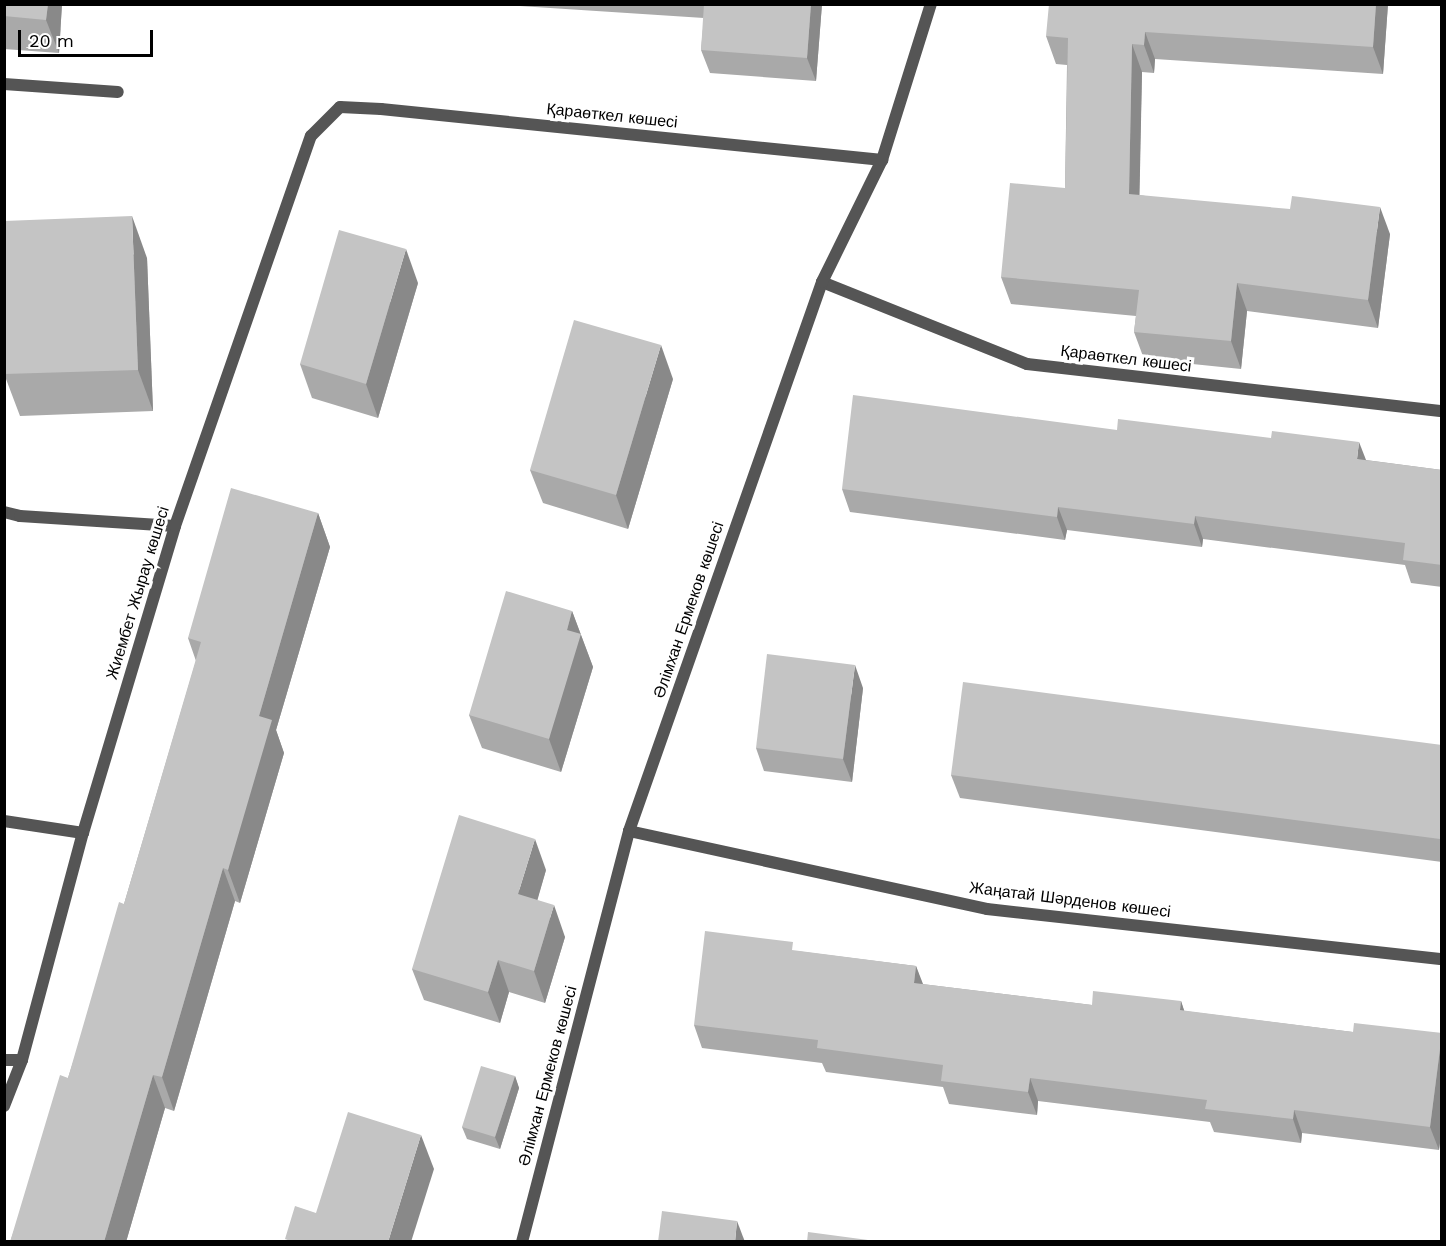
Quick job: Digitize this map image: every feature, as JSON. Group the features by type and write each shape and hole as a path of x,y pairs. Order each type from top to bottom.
{"street":[{"name":"Әлімхан Ермеков көшесі","path":"522,1242 629,831 822,282 882,160 931,4"},
{"path":"4,84 118,92"},
{"name":"Қараөткел көшесі","path":"340,107 882,160"},
{"name":"Жиембет Жырау көшесі","path":"4,1106 22,1060 83,832 175,526 311,136 340,107"},
{"name":"Қараөткел көшесі","path":"822,282 1027,364 1442,411"},
{"path":"4,512 20,516 175,526"},
{"path":"4,821 83,832"},
{"name":"Жаңатай Шәрденов көшесі","path":"629,831 987,909 1442,959"},
{"path":"4,1060 22,1060"}],"building":[{"path":"4,4 48,4 46,20 4,16"},
{"path":"704,4 811,4 807,58 701,50"},
{"path":"1049,4 1376,4 1373,47 1145,32 1144,45 1132,44 1129,194 1290,209 1292,196 1380,207 1368,300 1237,283 1231,341 1134,332 1139,290 1001,277 1010,183 1065,188 1068,38 1046,36"},
{"path":"132,216 138,370 4,374 4,221"},
{"path":"339,230 406,249 366,384 300,364"},
{"path":"574,320 661,345 616,495 530,470"},
{"path":"853,395 1117,430 1118,419 1271,438 1272,431 1359,442 1357,459 1442,470 1442,565 1403,560 1405,543 1195,516 1194,524 1058,507 1057,517 842,489"},
{"path":"231,488 318,513 259,716 272,720 228,870 223,868 162,1077 153,1075 104,1242 10,1242 60,1075 68,1078 119,902 124,904 201,642 188,638"},
{"path":"506,591 572,611 567,630 581,634 549,739 469,715"},
{"path":"767,654 855,665 843,759 756,748"},
{"path":"963,682 1442,745 1440,839 951,775"},
{"path":"459,815 535,839 518,894 554,905 534,971 498,960 488,992 412,969"},
{"path":"705,931 793,942 792,950 916,966 914,983 1092,1005 1093,991 1181,1001 1180,1010 1353,1032 1354,1023 1442,1033 1430,1127 1294,1110 1293,1119 1205,1109 1207,1100 1030,1078 1028,1092 941,1081 943,1065 817,1048 818,1040 694,1025"},
{"path":"481,1066 515,1076 495,1137 462,1127"},
{"path":"348,1112 421,1135 388,1242 293,1242 285,1239 295,1206 316,1213"},
{"path":"662,1211 737,1221 735,1242 658,1242"},
{"path":"808,1232 883,1242 807,1242"}]}
